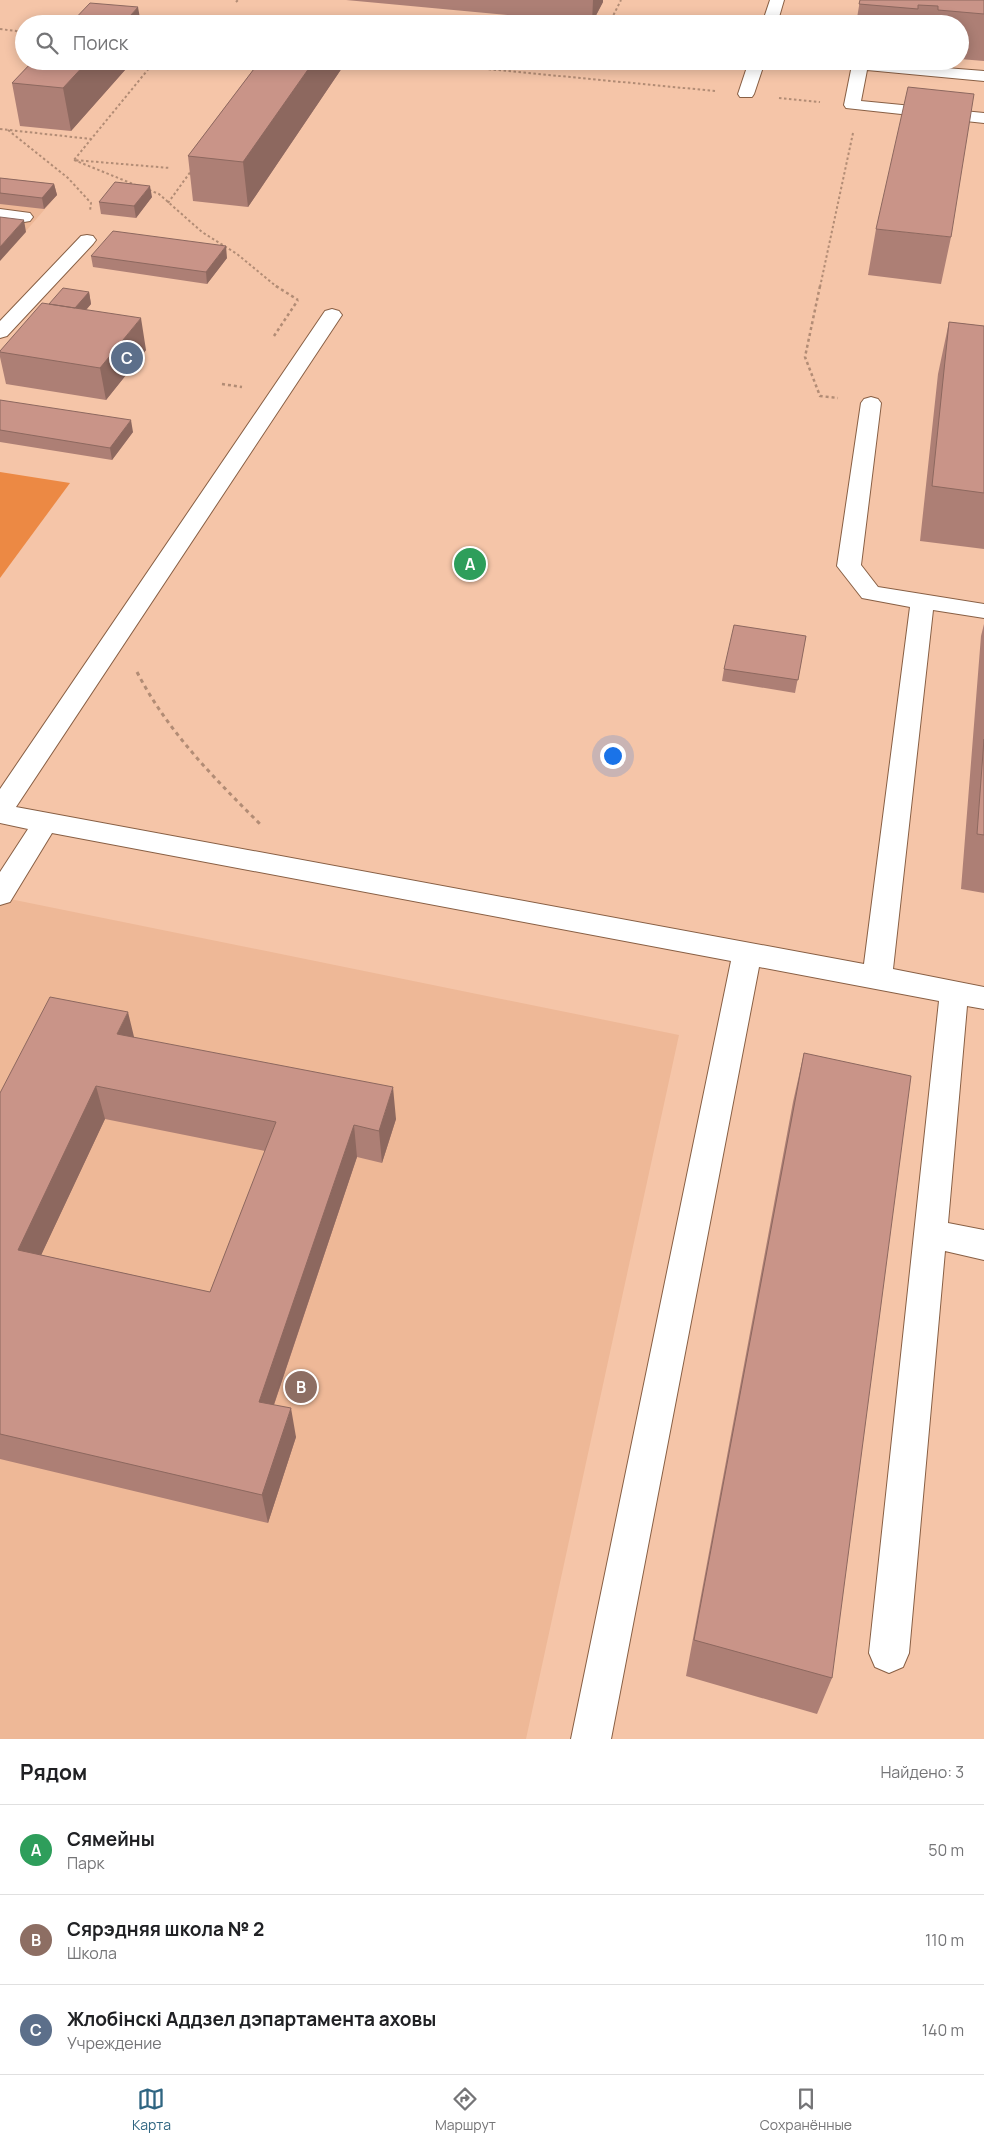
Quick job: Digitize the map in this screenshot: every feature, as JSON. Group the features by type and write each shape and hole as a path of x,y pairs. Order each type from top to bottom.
{"street":[{"path":"772,15 777,0"},
{"path":"746,94 754,70"},
{"path":"859,70 852,105 984,118"},
{"path":"922,70 984,76"},
{"path":"0,214 24,217"},
{"path":"0,332 87,240"},
{"path":"0,810 332,315"},
{"path":"871,402 849,566 870,593 984,611"},
{"path":"877,979 922,601"},
{"path":"0,814 969,996 930,1234 888,1653"},
{"path":"0,895 45,822"},
{"path":"591,1739 747,954"},
{"path":"930,1234 984,1245"}],"path":[{"path":"614,15 621,0"},
{"path":"0,30 15,31"},
{"path":"74,160 148,70"},
{"path":"497,70 852,105 856,117 805,357 820,396 871,402"},
{"path":"0,129 92,139"},
{"path":"8,130 68,178 91,203 87,240"},
{"path":"74,160 170,168"},
{"path":"74,160 159,194 202,232 237,254 281,290 332,315"},
{"path":"168,203 191,171"},
{"path":"120,632 148,696 188,751 306,870"}],"shaded area":[{"path":"0,188 57,195 0,261"},
{"path":"0,472 70,483 0,578"},
{"path":"0,897 679,1035 526,1739 0,1739"}],"building":[{"path":"860,0 984,0 984,14 938,10 938,6 918,5 918,9 859,4"},
{"path":"90,3 138,7 131,15 79,15"},
{"path":"24,70 80,70 63,88 12,83"},
{"path":"253,70 308,70 243,162 188,156"},
{"path":"908,87 974,94 951,237 876,229"},
{"path":"0,178 54,184 42,198 0,193"},
{"path":"115,182 150,186 134,206 99,202"},
{"path":"0,217 24,220 0,247"},
{"path":"113,231 226,246 206,272 91,256"},
{"path":"63,288 89,292 75,308 49,304"},
{"path":"42,303 141,318 100,368 0,352"},
{"path":"949,322 984,326 984,493 932,486"},
{"path":"0,400 131,420 110,448 0,430"},
{"path":"734,625 806,636 798,680 724,669"},
{"path":"984,739 984,835 977,834"},
{"path":"50,997 128,1012 117,1034 393,1087 379,1131 354,1125 259,1402 291,1408 262,1495 0,1434 0,1093","holes":["96,1086 276,1122 210,1292 18,1250"]},
{"path":"804,1053 911,1076 832,1678 694,1640"}],"place":[{"name":"Жлобінскі Аддзел дэпартамента аховы","path":"127,358"},
{"name":"Сямейны","path":"470,564"},
{"name":"Сярэдняя школа № 2","path":"301,1387"}]}
